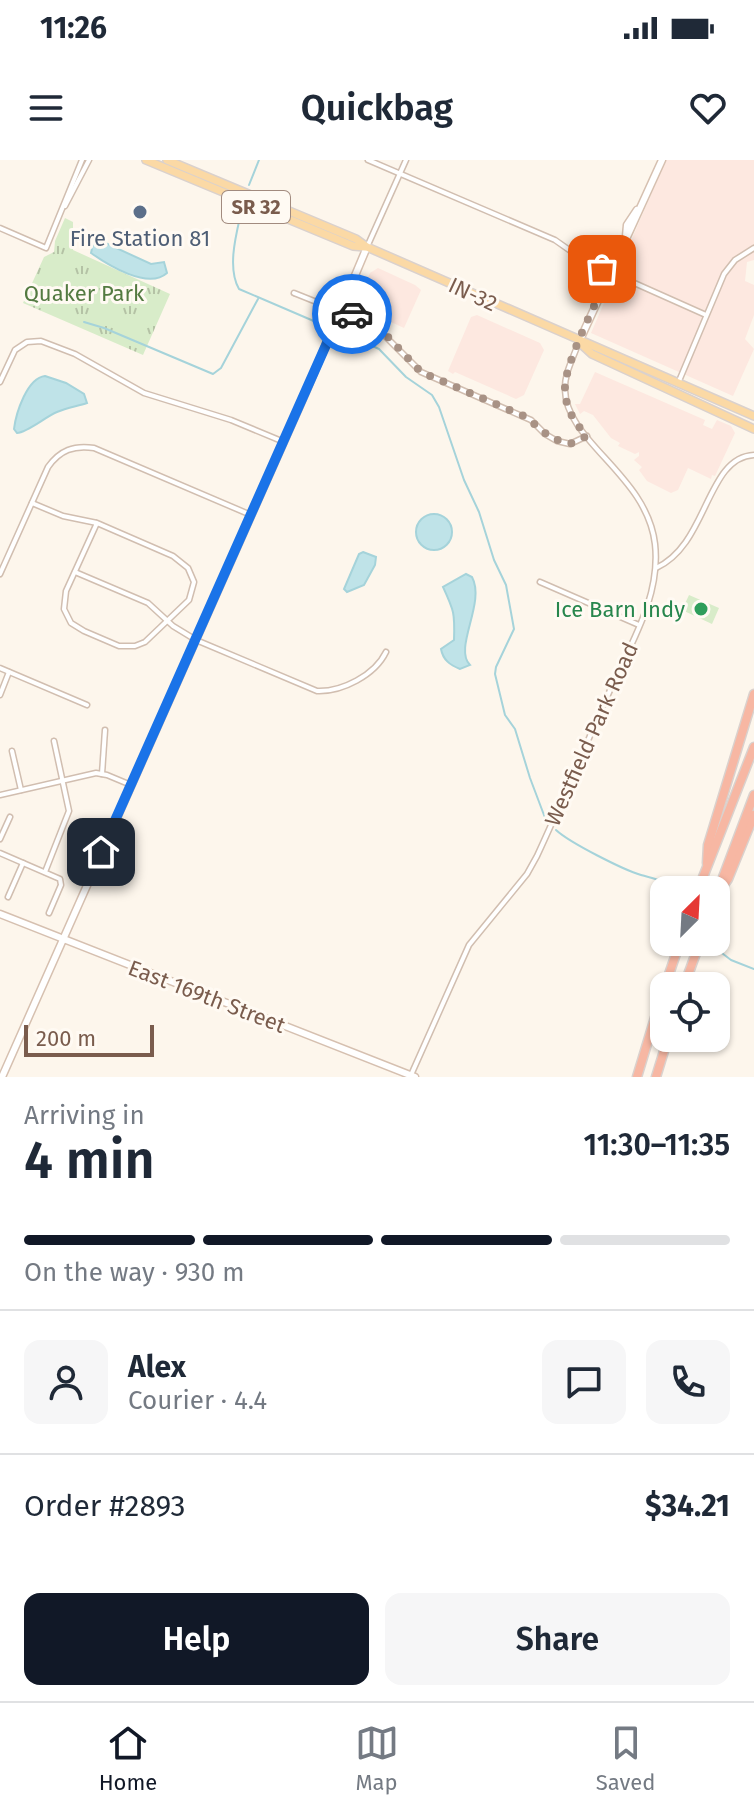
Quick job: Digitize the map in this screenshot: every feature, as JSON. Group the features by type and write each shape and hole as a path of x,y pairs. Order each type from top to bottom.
{"highway":[{"path":"707,863 708,845 754,694"},
{"path":"703,876 754,747"},
{"path":"724,876 754,795"},
{"path":"729,876 754,815"},
{"path":"637,1077 650,1034"},
{"path":"656,1077 664,1052"}],"main road":[{"name":"IN-32","path":"146,160 349,245 367,247"},
{"name":"IN-32","path":"167,160 188,166 356,239 367,247 579,342"},
{"name":"SR 32","path":"579,342 754,416"},
{"name":"SR 32","path":"579,342 592,354 754,429"}],"street":[{"path":"0,228 46,248 82,160"},
{"path":"63,208 69,203 89,160"},
{"path":"368,160 555,240 585,261 706,315"},
{"path":"2,1077 406,160"},
{"path":"579,342 662,160"},
{"path":"678,383 727,269 754,248"},
{"path":"294,293 375,326 421,372 531,420 557,441 570,444 587,436"},
{"path":"0,382 15,350 27,342 41,341 75,354 144,393 231,420 284,442"},
{"name":"Westfield Park Road","path":"413,1076 469,945 532,867 649,601 656,568 654,534 645,508 628,482 569,413 565,391 579,342"},
{"path":"0,574 48,467 55,457 69,449 87,447 251,515"},
{"path":"656,568 691,536 723,470 737,458 754,455"},
{"path":"32,503 63,516 97,523 173,556 188,568 193,578 193,592 186,605 145,642 131,647 116,645 77,628 66,615 66,591 97,523"},
{"path":"75,572 145,601 168,622 196,640 317,691 334,691 346,685 372,670 386,652"},
{"path":"540,582 639,625"},
{"path":"0,668 87,705"},
{"path":"0,695 9,672"},
{"path":"102,774 105,730"},
{"path":"45,872 69,815 54,741"},
{"path":"12,751 21,790"},
{"path":"0,795 102,774 131,785"},
{"path":"0,839 10,817"},
{"path":"0,853 58,878 61,883 49,913"},
{"path":"8,897 23,863"},
{"name":"East 169th Street","path":"0,914 413,1076"}],"shaded area":[{"path":"666,160 754,160 754,260 747,262 745,281 754,285 754,315 745,339 754,349 733,396 591,333"},
{"path":"378,268 421,290 404,328 356,306 370,273"},
{"path":"477,315 540,343 544,350 524,395 516,399 448,371 471,317"},
{"path":"595,372 705,420 703,425 712,429 717,420 731,426 735,433 715,476 712,475 711,479 688,468 678,490 671,493 647,481 639,470 642,467 634,460 639,452 635,454 618,446 620,443 611,438 593,415 584,411 580,414 575,404 580,404"}],"green space":[{"name":"Quaker Park","path":"65,218 73,222 73,250 170,294 143,355 23,303 44,257 54,252 55,241"},
{"name":"Ice Barn Indy","path":"689,595 719,608 712,624 682,610"}],"water":[{"path":"94,240 151,264 164,262 167,273 150,279 128,274 91,253"},
{"path":"45,376 66,383 84,394 87,403 57,412 17,433 15,422 24,397 33,383"},
{"path":"434,514 447,519 452,532 447,545 434,550 421,545 416,532 421,519"},
{"path":"363,552 376,557 375,565 364,585 347,592 344,589 359,554"},
{"path":"466,574 472,577 475,599 465,648 470,665 460,669 448,662 441,649 454,640 453,612 443,587"}],"waterway":[{"path":"249,185 259,160"},
{"path":"241,213 233,262 239,289 323,325"},
{"path":"84,322 213,374 221,368 258,299"},
{"path":"342,332 379,349 406,377 432,395 439,407 494,560 506,585 514,629 495,674 505,715 515,729 547,823"},
{"path":"556,830 610,862 650,877"},
{"path":"726,956 754,969"}],"way so far":[{"path":"352,314 386,335 421,372 526,417 551,438 570,444 587,436 569,413 564,387 582,332 610,273 602,269"}],"place":[{"name":"Fire Station 81","path":"140,212"},
{"name":"Ice Barn Indy","path":"701,609"}],"route":[{"path":"101,852 342,309 352,314"}]}
